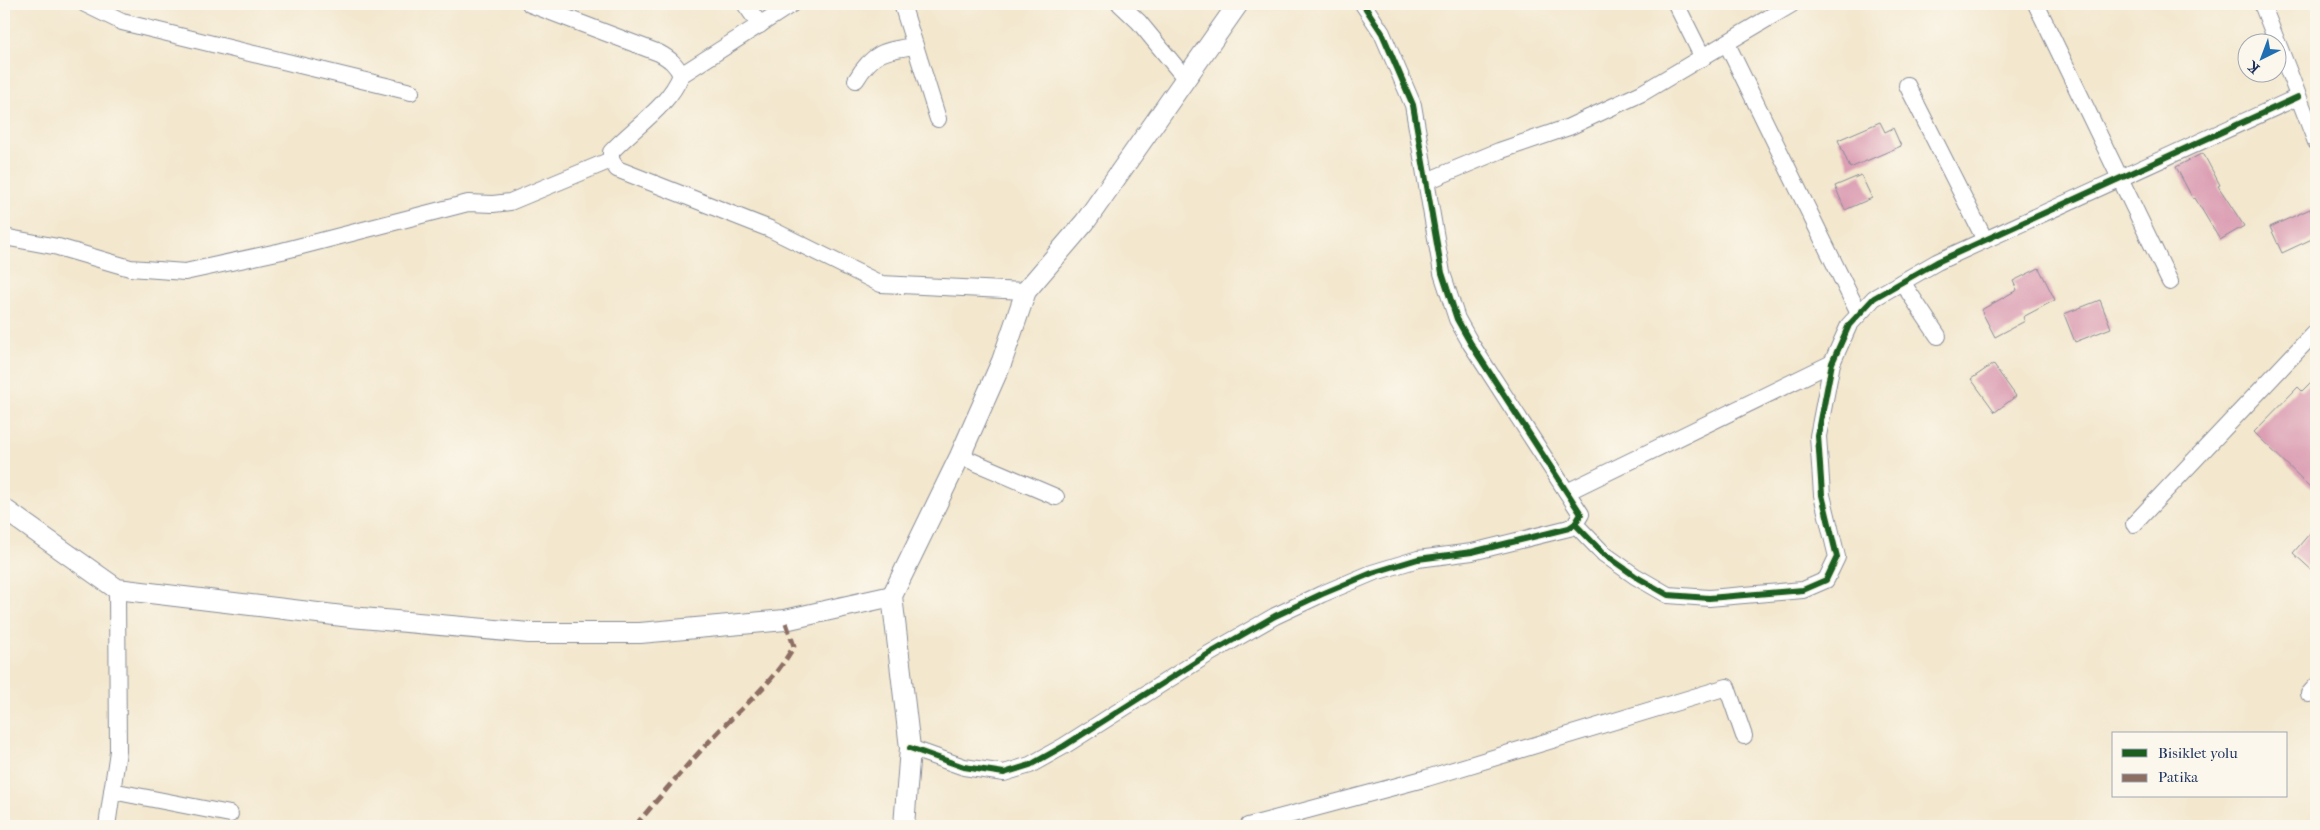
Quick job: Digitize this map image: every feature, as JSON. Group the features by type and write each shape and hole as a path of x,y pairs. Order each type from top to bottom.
{"street":[{"path":"85,4 122,22 411,92"},
{"path":"530,4 659,53 677,66 681,75"},
{"path":"745,4 760,25"},
{"path":"792,4 681,75 678,84 663,102 611,152 611,160 617,169 770,229 881,284 1026,290"},
{"path":"902,4 938,119"},
{"path":"1120,4 1139,22 1186,78"},
{"path":"904,826 910,748 892,596 960,456 1002,361 1026,290 1085,222 1238,4"},
{"path":"910,748 964,767 1004,773 1030,765 1064,746 1207,655 1275,616 1322,594 1372,573 1418,560 1472,552 1569,528 1575,524 1581,514 1471,344 1457,319 1442,273 1413,105 1382,33 1363,4"},
{"path":"1676,4 1703,58"},
{"path":"1427,181 1500,151 1569,127 1642,93 1792,4"},
{"path":"2036,4 2170,282"},
{"path":"2262,4 2273,32"},
{"path":"1727,44 1859,314"},
{"path":"856,80 866,64 877,55 892,49 914,46"},
{"path":"2288,71 2298,97 2313,124 2316,142"},
{"path":"1907,85 1985,240"},
{"path":"1575,524 1604,554 1635,576 1668,595 1709,598 1803,590 1826,580 1837,557 1822,494 1818,436 1832,363 1849,325 1874,298 1937,262 2298,97"},
{"path":"4,237 58,247 130,268 185,272 282,251 468,203 493,204 510,202 611,160"},
{"path":"1902,282 1938,336"},
{"path":"2134,524 2316,331"},
{"path":"1567,492 1690,434 1832,363"},
{"path":"960,456 1056,497"},
{"path":"4,509 116,589 352,617 538,633 640,633 784,620 892,596"},
{"path":"107,826 118,751 116,589"},
{"path":"1248,826 1427,778 1727,687 1744,736"},
{"path":"112,791 230,814"}],"building":[{"path":"1880,122 1885,132 1893,128 1901,146 1850,168 1838,140"},
{"path":"2203,153 2220,185 2218,186 2244,226 2220,240 2195,198 2193,199 2176,167"},
{"path":"1861,175 1872,198 1845,210 1835,186"},
{"path":"2310,209 2316,223 2316,237 2282,253 2270,227"},
{"path":"2039,268 2055,300 2023,317 2025,321 1995,337 1981,310 2017,290 2013,281"},
{"path":"2100,300 2111,328 2075,342 2064,314"},
{"path":"1993,364 2016,396 1995,412 1971,379"},
{"path":"2316,377 2316,493 2254,432 2298,387 2302,391"},
{"path":"2316,526 2316,574 2293,553"}],"marked path":[{"path":"635,826 699,753 778,670 794,646 785,620"}],"cycle path":[{"path":"910,748 964,767 1004,773 1030,765 1064,746 1207,655 1275,616 1322,594 1372,573 1418,559 1472,552 1569,528 1575,524 1581,514 1471,344 1457,319 1442,273 1413,105 1382,33 1363,4"},
{"path":"1575,524 1604,554 1635,576 1668,595 1709,598 1803,590 1826,580 1837,557 1822,495 1818,436 1832,363 1849,325 1874,298 1937,262 2298,97"}]}
